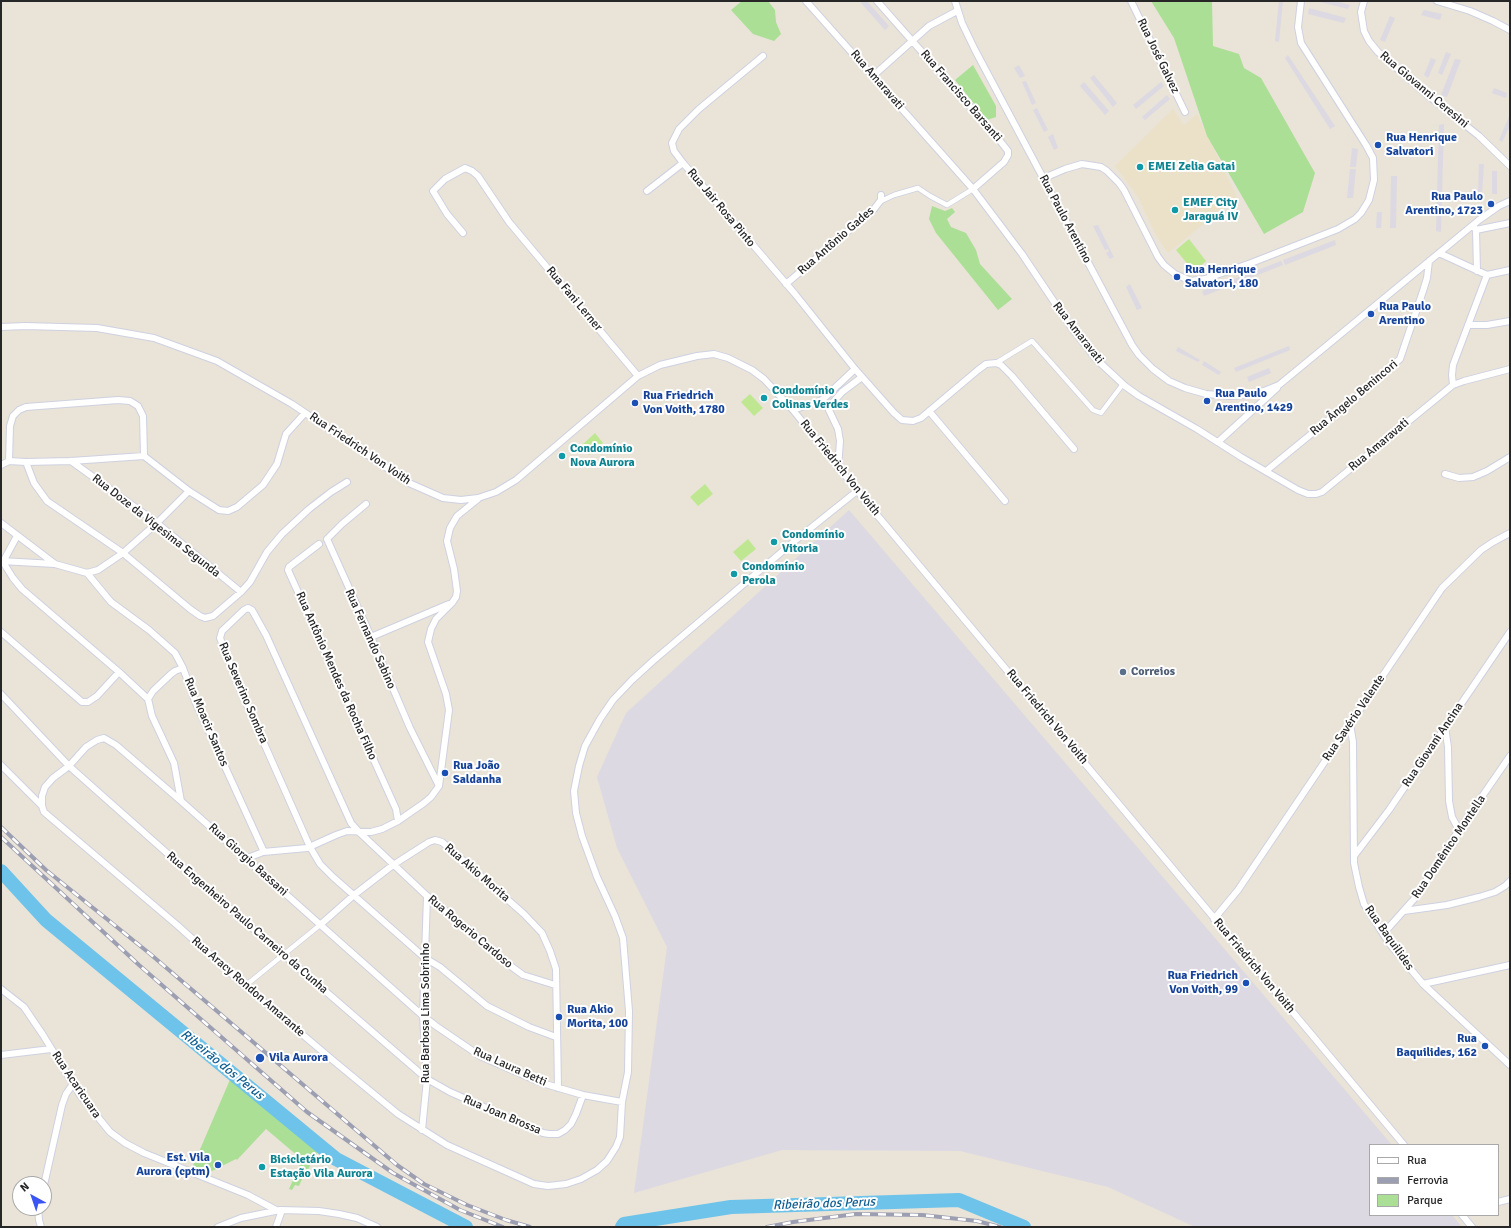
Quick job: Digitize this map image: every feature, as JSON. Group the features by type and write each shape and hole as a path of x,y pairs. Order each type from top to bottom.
{"street":[{"name":"Rua Amaravati","path":"806,1 973,189 1010,238 1096,359 1123,384 1139,396 1303,492 1316,494 1322,492 1453,385 1510,369"},
{"name":"Rua Francisco Barsanti","path":"877,1 1008,151 1008,155 1004,162 973,189"},
{"name":"Rua Paulo Arentino","path":"955,1 957,11 975,50 1132,345 1139,355 1153,369 1169,381 1185,388 1206,394 1230,396 1264,391 1279,385 1429,261 1474,227 1488,213 1510,201"},
{"name":"Rua José Galvez","path":"1131,1 1185,112"},
{"path":"1044,178 1082,164 1101,167 1107,171 1124,190 1153,247 1164,265 1175,274 1192,281 1205,279 1220,274 1338,229 1351,222 1362,213 1369,200 1374,180 1373,158 1301,43 1298,27 1301,1"},
{"name":"Rua Giovanni Ceresini","path":"1364,1 1361,12 1364,31 1369,41 1378,52 1425,93 1479,136 1510,166"},
{"path":"1437,1 1470,11 1510,30"},
{"path":"873,76 936,22 957,11"},
{"name":"Rua Jair Rosa Pinto","path":"763,56 678,129 672,143 674,151 786,284 855,369 894,413 902,420 913,420 921,418 929,411"},
{"path":"647,191 683,163"},
{"name":"Rua Fani Lerner","path":"463,233 447,214 433,192 445,179 465,168 469,168 478,176 509,222 638,376"},
{"path":"879,202 894,195 918,188 947,205 973,189"},
{"name":"Rua Antônio Gades","path":"786,284 868,215 879,202 881,195"},
{"path":"1477,271 1474,227 1510,223"},
{"path":"1439,253 1487,275 1510,270"},
{"name":"Rua Ângelo Benincori","path":"1266,471 1398,362 1418,309 1427,278 1429,261"},
{"path":"1453,385 1453,365 1487,275"},
{"path":"1468,325 1487,326 1510,321"},
{"name":"Rua Friedrich Von Voith","path":"1,327 25,326 98,328 154,338 217,362 305,413 409,483 443,498 461,500 478,498 496,492 516,480 638,376 660,365 697,356 714,354 728,358 752,370 764,379 793,410 857,491 1403,1144"},
{"path":"1005,501 929,411 978,370 1032,341 1094,410 1100,414 1123,384"},
{"path":"993,363 1001,365 1012,376 1074,450"},
{"path":"793,410 822,400 855,369"},
{"path":"828,408 842,392 862,377"},
{"path":"1218,442 1279,385"},
{"path":"9,461 10,426 13,416 19,410 26,407 118,400 130,401 138,406 143,416 144,456"},
{"path":"822,400 828,408 838,429 840,441 838,468"},
{"path":"1,465 9,461 71,461 144,456 189,491 219,510 228,511 237,507 263,486 277,464 286,434 305,413"},
{"path":"1445,474 1459,478 1473,477 1487,471 1510,457"},
{"name":"Rua Doze da Vigesima Segunda","path":"71,461 157,524 241,592"},
{"path":"26,462 34,483 47,501 123,553 190,609 205,618 212,616 241,592 250,582 267,552 282,534 309,509 347,482"},
{"path":"2,561 54,564 87,572 98,570 123,553 157,524 189,491"},
{"name":"Rua Aracy Rondon Amarante","path":"1,764 42,806 44,812 177,925 245,986 398,1114 447,1145 534,1184 548,1186 566,1184 581,1179 597,1170 607,1161 616,1147 620,1136 622,1102 628,1072 629,1011 622,938 616,916 597,877 582,836 576,813 574,791 579,766 586,746 600,719 613,700 632,680 797,539 857,491"},
{"path":"245,858 264,852 310,847 347,831 376,831 398,821 431,797 438,786 449,710 446,694 428,642 431,629 436,619 452,603 457,595 458,588 447,541 450,528 457,516 478,498"},
{"name":"Rua Fernando Sabino","path":"366,504 327,539 412,733 438,786"},
{"path":"1,523 54,564"},
{"name":"Rua Savério Valente","path":"1214,918 1238,890 1442,588 1481,550 1510,533"},
{"path":"2,561 17,536"},
{"name":"Rua Antônio Mendes da Rocha Filho","path":"319,544 288,569 393,803 398,821"},
{"path":"2,561 22,588 148,699 152,716 174,764 181,801"},
{"path":"87,572 111,602 149,630 175,653 183,668"},
{"path":"371,637 452,603"},
{"name":"Rua Severino Sombra","path":"359,832 351,823 266,635 252,610 248,608 244,610 222,631 220,638 239,687 310,847 320,864 425,958 440,967 487,1006 517,1021 556,1037"},
{"path":"1,632 82,702 88,702 98,696 119,672"},
{"name":"Rua Giovani Ancina","path":"1354,856 1378,826 1510,632"},
{"name":"Rua Moacir Santos","path":"148,699 153,691 171,674 183,668 195,701 264,852"},
{"name":"Rua Engenheiro Paulo Carneiro da Cunha","path":"1,694 69,766 427,1079"},
{"name":"Rua Baquilides","path":"1350,724 1353,742 1354,856 1356,874 1364,904 1400,956 1423,984 1510,1065"},
{"path":"1445,727 1448,748 1449,801 1452,817 1459,830"},
{"name":"Rua Giorgio Bassani","path":"69,766 86,747 97,740 104,738 116,745 423,1016"},
{"name":"Rua Domênico Montella","path":"1384,934 1415,898 1459,830 1510,756"},
{"path":"42,806 42,796 45,788 53,778 69,766"},
{"name":"Rua Rogerio Cardoso","path":"359,832 427,896 492,951 523,975 556,985"},
{"name":"Rua Akio Morita","path":"245,986 320,925 354,895 393,865 429,842 435,840 442,842 524,914 542,934 550,950 556,969 558,1088"},
{"path":"1404,911 1448,905 1479,897 1495,892 1510,881"},
{"name":"Rua Barbosa Lima Sobrinho","path":"422,1130 427,1079 423,1016 427,896"},
{"path":"1423,984 1510,965"},
{"name":"Rua Acaricuara","path":"1,989 24,1007 72,1084 105,1127 125,1143 144,1154 258,1199 279,1210"},
{"name":"Rua Laura Betti","path":"423,1016 480,1056 542,1083 583,1095"},
{"path":"1,1055 51,1049"},
{"name":"Rua Joan Brossa","path":"427,1079 450,1092 543,1133 549,1134 558,1134 571,1124 583,1095"},
{"path":"46,1176 62,1105 72,1084"},
{"path":"583,1095 622,1102"},
{"path":"1499,1202 1510,1199"},
{"path":"276,1227 279,1210"},
{"path":"218,1227 241,1218 279,1210 306,1210 339,1214 357,1218 377,1227"},
{"path":"39,1216 41,1227"},
{"path":"1463,1216 1472,1227"}],"shaded area":[{"path":"863,1 867,1 889,26 885,30 861,3"},
{"path":"1279,1 1283,1 1279,42 1275,41"},
{"path":"1316,1 1335,1 1350,5 1348,9"},
{"path":"1309,8 1346,18 1344,23 1308,14"},
{"path":"1424,10 1442,14 1440,20 1421,15"},
{"path":"1390,16 1395,18 1385,42 1380,40"},
{"path":"1446,52 1451,54 1442,75 1438,73"},
{"path":"1288,55 1335,126 1330,129 1285,58"},
{"path":"1431,58 1436,60 1428,78 1424,75"},
{"path":"1455,59 1461,60 1447,97 1441,95"},
{"path":"1019,65 1025,76 1020,78 1014,68"},
{"path":"1094,75 1117,103 1113,107 1090,78"},
{"path":"1026,81 1036,103 1032,105 1022,82"},
{"path":"1084,82 1109,111 1105,115 1080,86"},
{"path":"1161,82 1164,86 1136,109 1133,105"},
{"path":"1494,88 1507,93 1506,98 1492,93"},
{"path":"1167,95 1170,99 1145,120 1142,117"},
{"path":"1037,108 1048,130 1044,132 1033,110"},
{"path":"1173,109 1184,125 1197,114 1237,197 1168,253 1155,233 1138,197 1115,166"},
{"path":"1510,114 1510,126 1502,142 1499,140"},
{"path":"1444,124 1441,232 1436,231 1439,125"},
{"path":"1053,134 1058,148 1054,150 1048,137"},
{"path":"1352,148 1358,149 1356,167 1350,167"},
{"path":"1479,164 1484,164 1482,193 1478,193"},
{"path":"1350,169 1356,169 1353,198 1347,198"},
{"path":"1492,171 1497,171 1497,194 1492,194"},
{"path":"1391,176 1397,176 1396,228 1390,228"},
{"path":"1377,212 1382,212 1381,228 1376,228"},
{"path":"1098,225 1114,257 1110,259 1106,253 1109,251 1108,249 1105,250 1093,226"},
{"path":"1335,240 1336,245 1285,265 1283,260"},
{"path":"1281,261 1283,265 1204,296 1202,291"},
{"path":"1130,284 1142,308 1137,310 1126,287"},
{"path":"1289,346 1290,350 1236,372 1234,368"},
{"path":"1178,347 1200,360 1198,362 1176,351"},
{"path":"1204,361 1221,372 1219,375 1202,365"},
{"path":"1269,368 1271,373 1249,382 1247,377"},
{"path":"849,510 1391,1144 1369,1144 1369,1216 1453,1216 1462,1227 1195,1227 1108,1187 960,1151 782,1150 634,1193 667,947 617,848 597,777 626,713"}],"green space":[{"path":"742,1 768,1 775,10 776,22 781,34 774,41 753,34 731,10"},
{"path":"1151,1 1212,1 1213,46 1239,54 1244,68 1261,78 1315,173 1303,212 1264,234 1207,136 1174,38"},
{"path":"973,65 996,106 996,117 987,120 955,80"},
{"path":"932,206 945,211 952,208 955,212 947,219 951,227 966,233 976,250 980,264 1012,299 998,310 936,233 929,219"},
{"path":"1189,239 1206,261 1194,272 1176,250"},
{"path":"750,394 763,408 754,416 741,402"},
{"path":"595,433 603,443 589,455 581,446"},
{"path":"705,484 713,494 698,506 690,497"},
{"path":"748,539 756,549 741,561 733,552"},
{"path":"232,1075 316,1148 317,1154 313,1164 311,1163 299,1186 295,1185 292,1190 289,1189 300,1164 299,1157 266,1129 237,1160 236,1159 206,1174 192,1168"}],"waterway":[{"name":"Ribeirão dos Perus","path":"1,871 46,920 336,1159 466,1227"},
{"name":"Ribeirão dos Perus","path":"622,1227 624,1224 731,1207 959,1200 1024,1227"}],"railway":[{"path":"1,827 46,870 149,953 397,1165 424,1184 467,1205 506,1220 530,1227"},
{"path":"1,837 139,965 307,1112 393,1173 460,1210 503,1227"},
{"path":"767,1227 856,1214 922,1215 977,1221 1000,1227"}],"place":[{"name":"Rua Henrique Salvatori","path":"1378,145"},
{"name":"EMEI Zelia Gatai","path":"1140,167"},
{"name":"Rua Paulo Arentino, 1723","path":"1491,204"},
{"name":"EMEF City Jaraguá IV","path":"1175,210"},
{"name":"Rua Henrique Salvatori, 180","path":"1177,277"},
{"name":"Rua Paulo Arentino","path":"1371,314"},
{"name":"Condomínio Colinas Verdes","path":"764,398"},
{"name":"Rua Paulo Arentino, 1429","path":"1207,401"},
{"name":"Rua Friedrich Von Voith, 1780","path":"635,403"},
{"name":"Condomínio Nova Aurora","path":"562,456"},
{"name":"Condomínio Vitoria","path":"774,542"},
{"name":"Condomínio Perola","path":"734,574"},
{"name":"Correios","path":"1123,672"},
{"name":"Rua João Saldanha","path":"445,773"},
{"name":"Rua Friedrich Von Voith, 99","path":"1246,983"},
{"name":"Rua Akio Morita, 100","path":"559,1017"},
{"name":"Rua Baquilides, 162","path":"1485,1046"},
{"name":"Vila Aurora","path":"260,1058"},
{"name":"Est. Vila Aurora (cptm)","path":"218,1165"},
{"name":"Bicicletário Estação Vila Aurora","path":"262,1167"}]}
